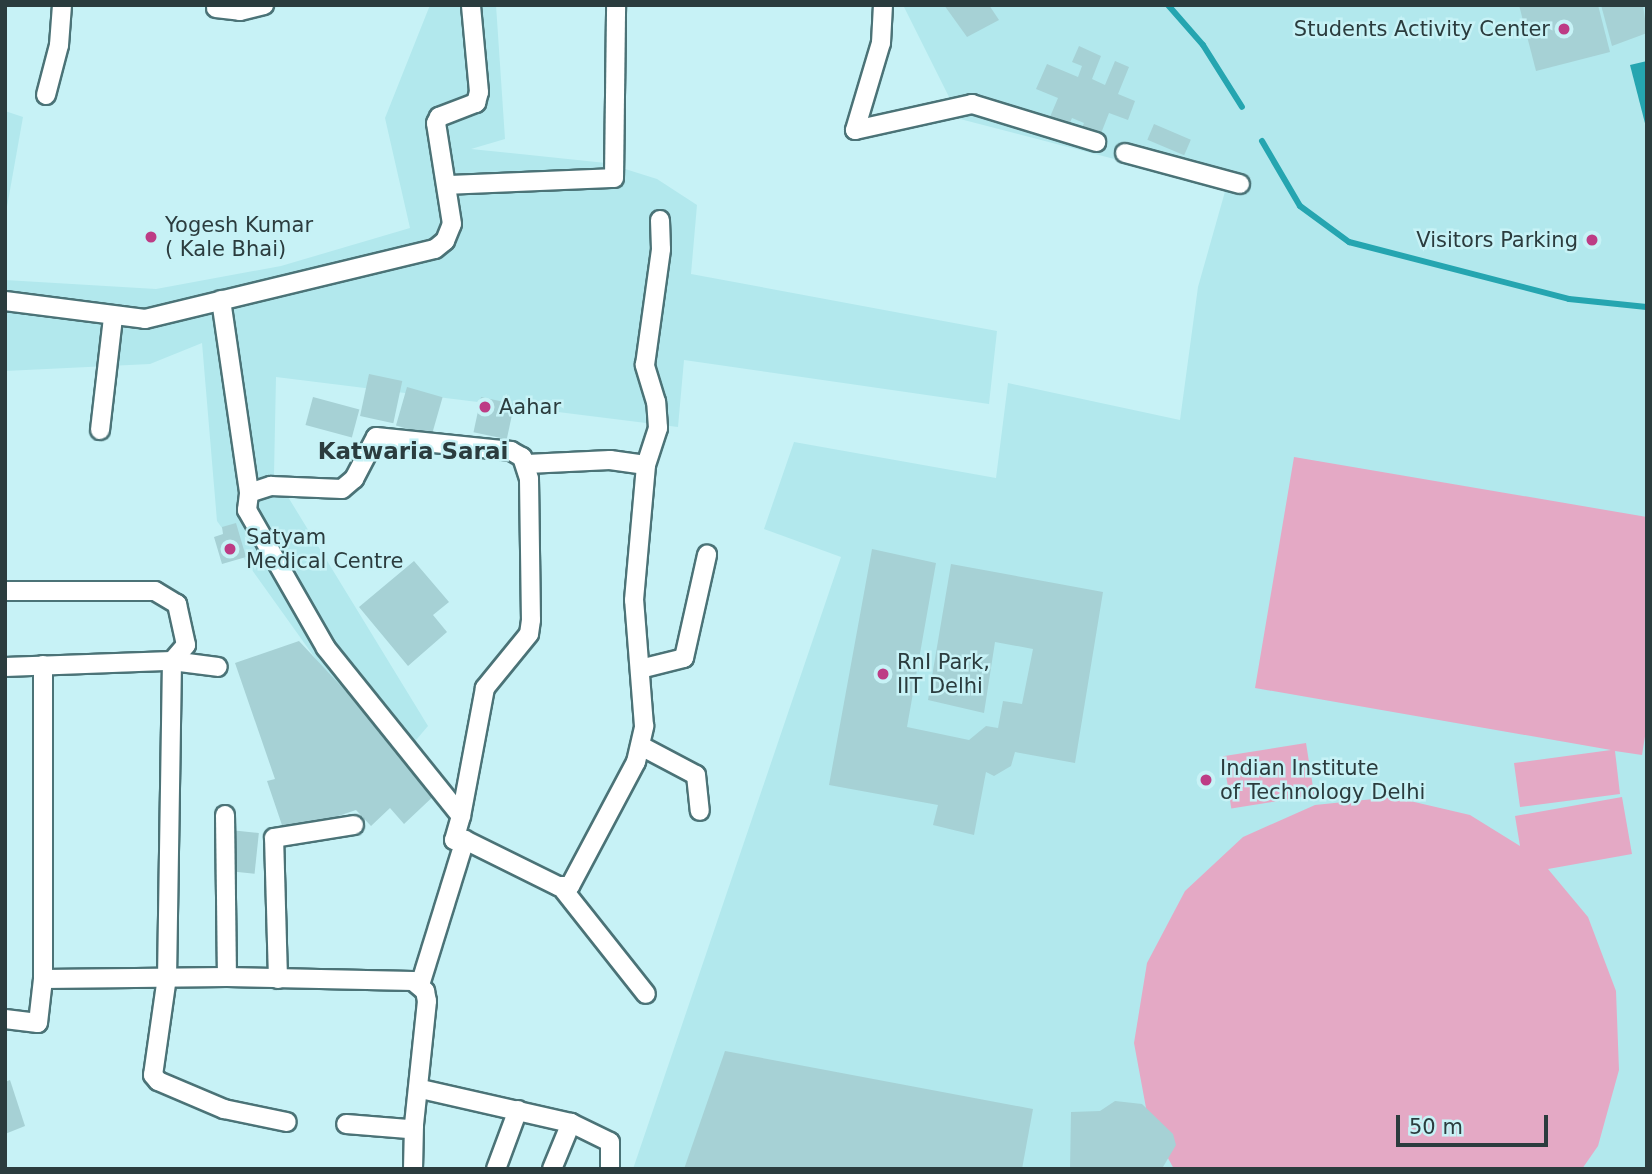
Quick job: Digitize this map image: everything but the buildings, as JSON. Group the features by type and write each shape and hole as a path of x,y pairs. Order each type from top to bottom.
{"street":[{"path":"46,95 58,45 62,5"},
{"path":"216,8 240,11 264,5"},
{"path":"5,301 145,319 366,269 435,249 445,241 452,224 436,122 439,117 476,103 479,92 471,5"},
{"path":"447,185 614,178 616,5"},
{"path":"883,5 881,43 855,130 972,104 1096,142"},
{"path":"1125,153 1240,184"},
{"path":"562,888 572,884 641,746 640,669 634,600 646,465 658,428 656,402 645,365 661,249 660,220"},
{"path":"220,300 249,493 247,510 326,648 461,816"},
{"path":"100,430 113,317"},
{"path":"249,493 271,486 342,489 354,479 376,437 511,452 527,464 599,460 646,465"},
{"path":"527,464 531,620 529,634 485,688 454,840 466,840 562,888 646,995"},
{"path":"640,669 684,658 707,555"},
{"path":"5,592 155,591 177,604 186,645 172,661 167,977 152,1063 158,1082 224,1109 287,1122"},
{"path":"5,667 172,661 218,667"},
{"path":"5,1019 38,1023 43,979 43,665"},
{"path":"641,746 696,775 700,811"},
{"path":"225,815 227,976"},
{"path":"278,979 274,838 354,825"},
{"path":"413,1169 414,1125 421,1089 427,1001 420,985 466,840"},
{"path":"43,979 227,976 278,979 403,979 420,985"},
{"path":"421,1089 571,1123 610,1142 614,1159 610,1169"},
{"path":"496,1169 518,1110"},
{"path":"552,1169 571,1123"},
{"path":"346,1124 408,1129 414,1125"}],"shaded area":[{"path":"430,5 496,5 505,139 471,149 606,163 657,179 697,205 691,274 997,331 989,404 684,360 678,427 276,377 274,474 428,726 393,767 217,521 202,343 150,364 5,371 5,280 156,289 281,266 410,228 385,118"},
{"name":"Indian Institute of Technology Delhi","path":"903,5 1647,5 1647,1169 633,1169 841,557 764,529 794,442 996,478 1008,383 1180,420 1198,287 1226,188 960,119"},
{"path":"5,111 23,117 5,218"},
{"path":"1294,457 1647,517 1647,724 1642,755 1615,751 1620,794 1520,807 1514,763 1611,750 1255,688"},
{"path":"1306,743 1314,795 1231,808 1223,756"},
{"path":"1393,797 1470,815 1520,846 1515,816 1622,797 1632,854 1548,869 1588,917 1616,991 1619,1070 1598,1146 1582,1169 1174,1169 1149,1124 1134,1043 1147,963 1185,891 1243,837 1315,805"}],"water":[{"path":"1647,61 1647,131 1630,65"}],"waterway":[{"path":"1168,5 1203,45 1242,107"},
{"path":"1262,141 1300,206 1349,242 1569,299 1647,307"}],"place":[{"name":"Students Activity Center","path":"1564,29"},
{"name":"Yogesh Kumar ( Kale Bhai)","path":"151,237"},
{"name":"Visitors Parking","path":"1592,240"},
{"name":"Aahar","path":"485,407"},
{"name":"Satyam Medical Centre","path":"230,549"},
{"name":"RnI Park, IIT Delhi","path":"883,674"},
{"name":"Indian Institute of Technology Delhi","path":"1206,780"}],"district":[{"name":"Katwaria Sarai","path":"413,451"}]}
